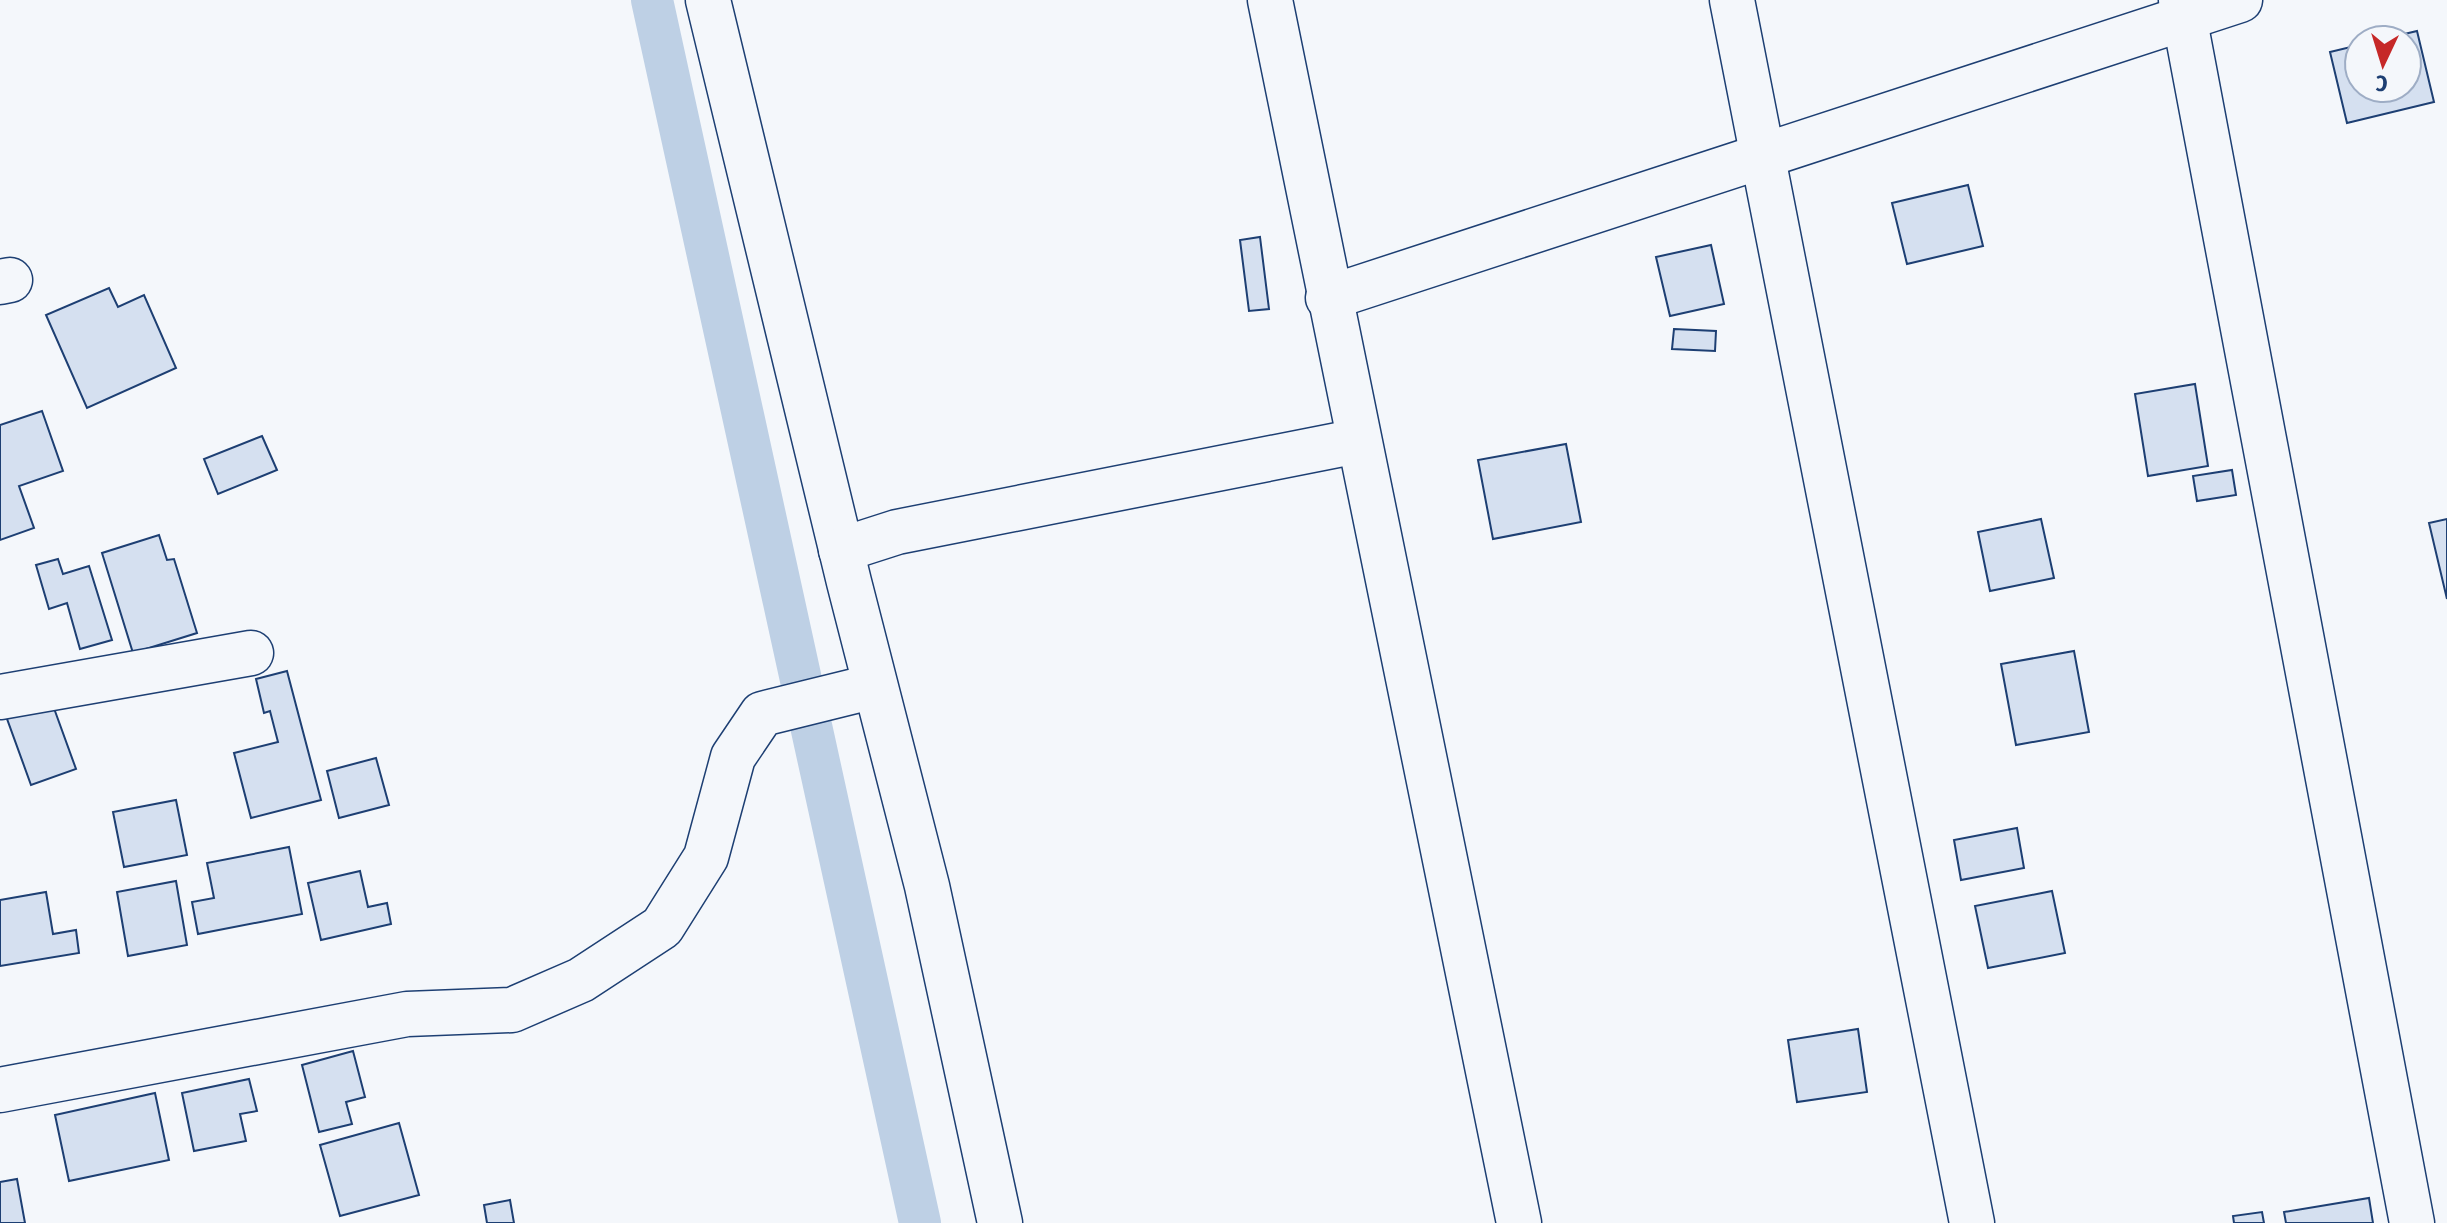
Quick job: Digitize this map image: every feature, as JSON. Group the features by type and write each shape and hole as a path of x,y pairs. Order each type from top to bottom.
{"street":[{"path":"708,0 841,550 856,690 927,886 1000,1223"},
{"path":"1270,0 1328,298 1519,1223"},
{"path":"1732,0 1972,1223"},
{"path":"1328,298 1763,157 2183,9 2240,0"},
{"path":"2183,9 2412,1223"},
{"path":"841,550 897,532 1358,441"},
{"path":"0,697 251,653"},
{"path":"0,1090 407,1014 512,1010 581,980 662,927 706,857 733,757 762,714 856,690"}],"building":[{"path":"2343,49 2343,104 2423,104 2423,56 2434,102 2347,123 2330,52"},
{"path":"1968,185 1983,246 1907,264 1892,203"},
{"path":"1260,237 1269,309 1249,311 1240,240"},
{"path":"1711,245 1724,304 1670,316 1656,257"},
{"path":"109,288 118,307 144,295 176,368 87,408 46,315"},
{"path":"1674,329 1716,331 1715,351 1672,349"},
{"path":"2195,384 2208,466 2148,476 2135,394"},
{"path":"42,411 63,471 19,486 34,528 0,540 0,425"},
{"path":"262,436 277,470 218,494 204,459"},
{"path":"1566,444 1581,522 1493,539 1478,460"},
{"path":"2232,470 2236,495 2197,501 2193,476"},
{"path":"2041,519 2054,578 1990,591 1978,532"},
{"path":"2447,519 2447,599 2429,523"},
{"path":"159,535 167,560 174,559 197,633 133,653 102,553"},
{"path":"58,559 63,574 89,566 112,640 80,649 67,603 49,609 36,565"},
{"path":"2074,651 2089,732 2016,745 2001,664"},
{"path":"287,671 321,800 251,818 234,753 278,742 270,711 264,713 256,679"},
{"path":"51,700 76,769 31,785 6,716"},
{"path":"376,758 389,805 339,818 327,771"},
{"path":"176,800 187,855 124,867 113,812"},
{"path":"2017,828 2024,868 1961,880 1954,840"},
{"path":"289,847 302,914 198,934 192,902 214,898 207,863"},
{"path":"360,871 368,907 387,903 391,924 321,940 308,883"},
{"path":"176,881 187,945 128,956 117,892"},
{"path":"2052,891 2065,953 1988,968 1975,906"},
{"path":"46,892 53,934 76,930 79,953 0,966 0,900"},
{"path":"1858,1029 1867,1092 1797,1102 1788,1040"},
{"path":"353,1051 365,1097 346,1102 352,1124 319,1132 302,1065"},
{"path":"249,1079 257,1111 240,1114 246,1141 194,1151 182,1093"},
{"path":"155,1093 169,1160 69,1181 55,1115"},
{"path":"399,1123 419,1195 340,1216 320,1145"},
{"path":"17,1179 25,1223 0,1223 0,1182"},
{"path":"2369,1198 2373,1223 2286,1223 2284,1212"},
{"path":"510,1200 514,1223 487,1223 484,1205"},
{"path":"2262,1212 2264,1223 2234,1223 2233,1216"}],"waterway":[{"path":"652,0 920,1223"}]}
